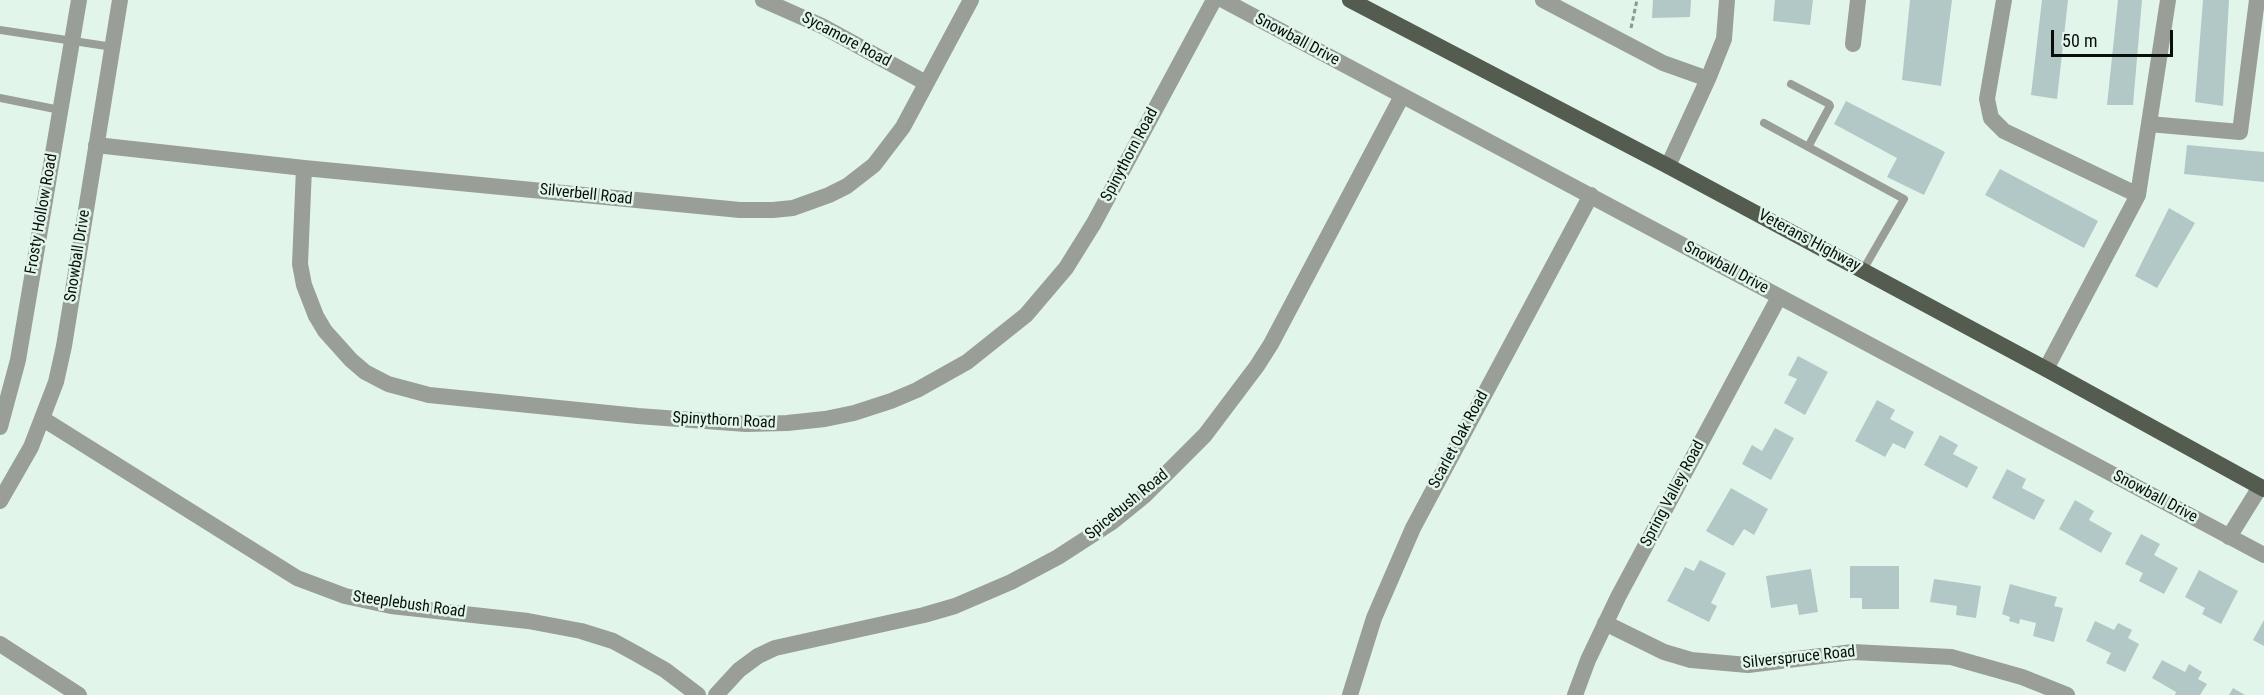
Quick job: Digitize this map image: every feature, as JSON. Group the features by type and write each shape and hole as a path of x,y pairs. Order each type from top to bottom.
{"main road":[{"name":"Veterans Highway","path":"1350,0 1863,270 2262,488"}],"street":[{"name":"Frosty Hollow Road","path":"0,427 18,360 79,0"},
{"name":"Snowball Drive","path":"0,501 31,447 56,382 64,346 120,0"},
{"name":"Sycamore Road","path":"763,0 822,26 926,83"},
{"name":"Silverbell Road","path":"96,145 304,168 740,210 793,208 847,186 874,165 903,127 971,0"},
{"name":"Spinythorn Road","path":"304,168 300,264 304,285 316,316 325,331 351,360 364,372 388,384 429,395 638,416 746,424 825,419 854,413 917,390 967,362 1026,315 1066,268 1094,223 1214,0"},
{"name":"Snowball Drive","path":"1223,0 2264,555"},
{"path":"1543,0 1663,63 1708,79"},
{"path":"1668,166 1724,39 1727,0"},
{"path":"1854,44 1858,0"},
{"path":"2004,0 1987,99 1991,118 2004,131 2138,195"},
{"path":"2046,369 2138,195 2168,0"},
{"path":"2149,124 2240,132 2257,0"},
{"name":"Spicebush Road","path":"716,695 739,670 758,656 775,648 924,615 955,606 1011,582 1066,552 1112,522 1144,496 1205,435 1257,366 1271,344 1402,96"},
{"name":"Scarlet Oak Road","path":"1350,695 1374,618 1413,528 1590,195"},
{"name":"Spring Valley Road","path":"1575,695 1605,623 1779,297"},
{"name":"Steeplebush Road","path":"43,419 274,566 305,582 345,596 391,606 528,621 581,631 613,641 635,652 665,670 698,695"},
{"path":"2229,537 2262,488"},
{"name":"Silverspruce Road","path":"1605,623 1664,652 1691,660 1749,665 1853,652 1951,657 2022,677 2067,695"},
{"path":"0,644 79,695"}],"lane":[{"path":"0,30 113,47"},
{"path":"1791,84 1830,106 1808,147"},
{"path":"0,99 60,110"},
{"path":"1764,123 1904,199 1863,270"}],"path":[{"path":"1624,42 1632,26 1637,0"}],"building":[{"path":"1653,0 1691,0 1690,17 1652,18"},
{"path":"1775,0 1813,0 1810,25 1773,21"},
{"path":"1910,0 1952,0 1941,86 1902,80"},
{"path":"2042,0 2068,0 2057,99 2031,95"},
{"path":"2118,0 2142,0 2133,105 2107,105"},
{"path":"2203,0 2229,0 2223,106 2195,102"},
{"path":"1846,101 1945,152 1924,195 1887,177 1897,158 1834,124"},
{"path":"2187,145 2264,152 2264,182 2184,174"},
{"path":"2000,169 2098,221 2084,248 1985,195"},
{"path":"2169,208 2195,223 2157,288 2135,276"},
{"path":"1798,356 1828,372 1805,415 1784,403 1797,379 1788,375"},
{"path":"1877,400 1895,410 1890,419 1914,432 1905,449 1893,443 1885,457 1855,441"},
{"path":"1775,428 1794,438 1771,480 1742,464 1752,445 1762,451"},
{"path":"1940,435 1958,445 1953,454 1978,467 1967,488 1924,465"},
{"path":"2007,469 2026,479 2022,488 2045,500 2034,520 1992,498"},
{"path":"1731,488 1768,509 1754,535 1744,529 1733,546 1706,531"},
{"path":"2075,500 2094,511 2089,520 2112,533 2101,553 2059,529"},
{"path":"2141,534 2160,544 2154,555 2178,568 2164,594 2139,581 2143,573 2125,564"},
{"path":"1700,560 1726,573 1711,603 1717,606 1709,622 1667,601 1685,567 1694,571"},
{"path":"1850,566 1899,566 1899,609 1862,609 1862,598 1850,598"},
{"path":"1811,569 1818,612 1799,615 1797,604 1771,608 1766,576"},
{"path":"2199,570 2238,591 2221,624 2202,614 2205,608 2185,597"},
{"path":"1934,579 1981,586 1976,618 1956,615 1957,606 1930,602"},
{"path":"2010,584 2057,597 2054,606 2063,608 2054,642 2033,636 2036,623 2020,619 2019,624 2009,621 2010,617 2002,614"},
{"path":"2264,620 2264,646 2253,640"},
{"path":"2095,621 2114,630 2118,623 2132,630 2128,638 2139,644 2125,672 2106,663 2111,653 2086,641"},
{"path":"2162,660 2185,672 2189,664 2202,672 2198,679 2207,684 2200,695 2175,695 2176,692 2152,678"},
{"path":"2233,688 2245,695 2229,695"}]}
